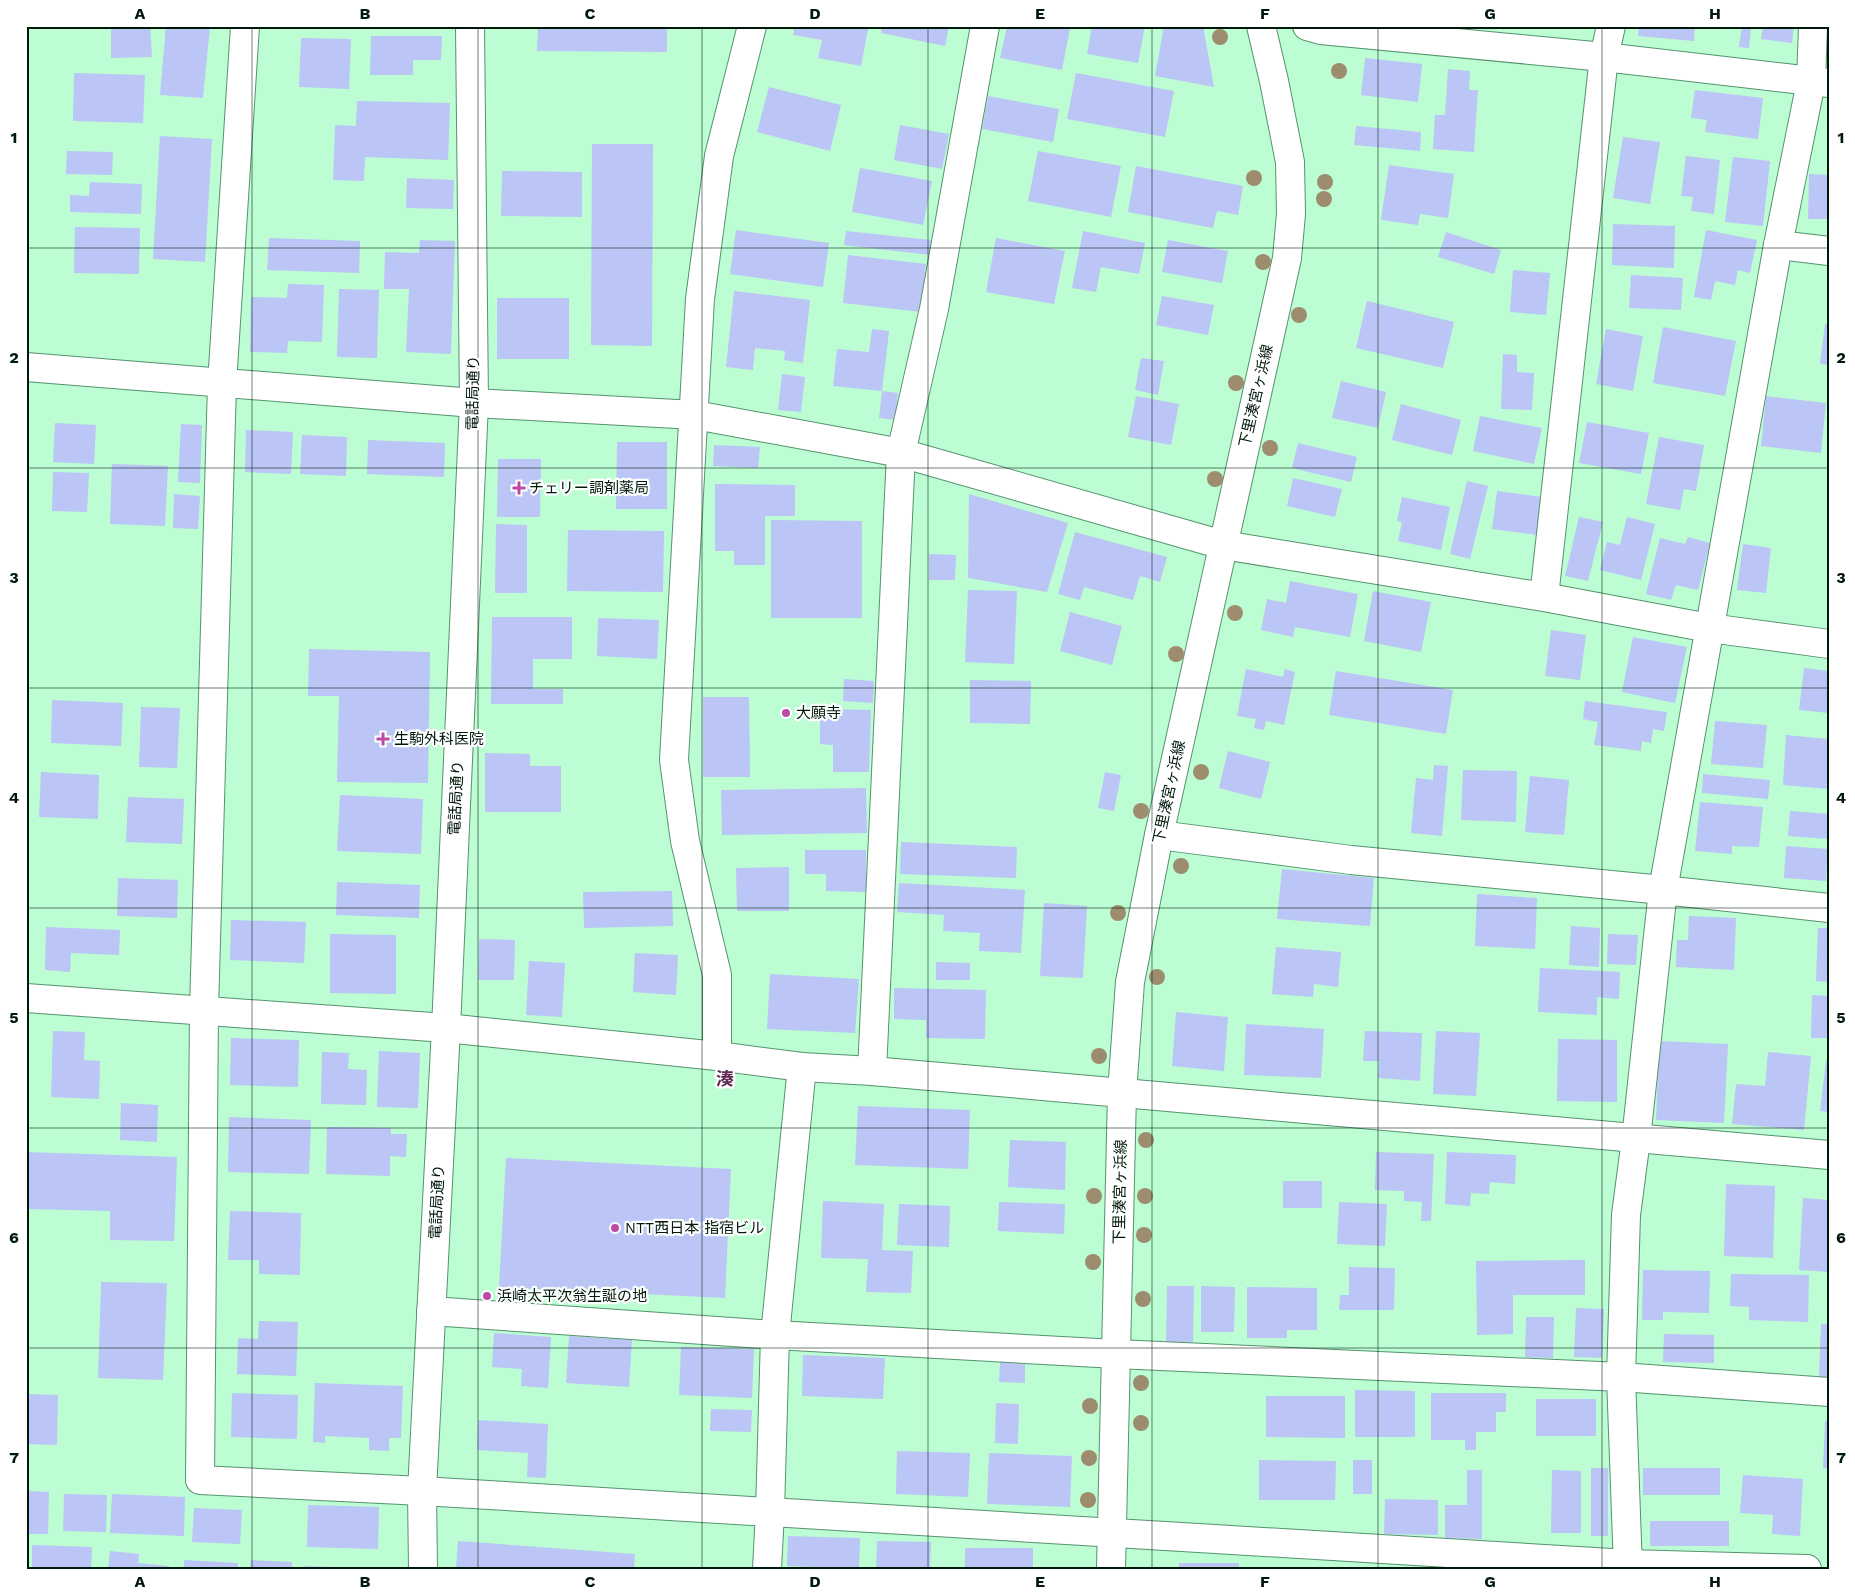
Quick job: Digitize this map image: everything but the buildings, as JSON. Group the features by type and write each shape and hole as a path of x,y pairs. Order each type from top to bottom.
{"street":[{"path":"245,26 222,384 204,1010 200,1480 422,1491 1628,1566 1808,1569"},
{"name":"電話局通り","path":"422,1569 422,1491 446,1028 474,403 470,26"},
{"path":"717,1056 718,975 685,840 674,760 695,415 700,299 719,156 752,26"},
{"path":"872,1071 901,454 934,309 985,26"},
{"name":"下里湊宮ヶ浜線","path":"1111,1569 1122,1093 1130,982 1160,835 1287,258 1291,214 1290,162 1261,26"},
{"path":"1306,26 1321,30 1604,57 1820,82"},
{"path":"1544,597 1604,57 1610,26"},
{"path":"1628,1566 1621,1377 1626,1215 1663,890 1778,245 1820,82 1813,26"},
{"path":"1778,245 1829,250"},
{"path":"26,368 474,403 695,415 901,454 1223,545 1544,597 1709,628 1829,644"},
{"path":"1160,835 1351,860 1829,908"},
{"path":"26,998 446,1028 717,1056 802,1067 872,1071 1829,1155"},
{"path":"767,1569 775,1336 802,1067"},
{"path":"431,1311 775,1336 1621,1377 1829,1392"}],"place":[{"name":"チェリー調剤薬局","path":"519,488"},
{"name":"大願寺","path":"786,713"},
{"name":"生駒外科医院","path":"383,739"},
{"name":"NTT西日本 指宿ビル","path":"615,1228"},
{"name":"浜崎太平次翁生誕の地","path":"487,1296"}],"district":[{"name":"湊","path":"725,1078"}]}
